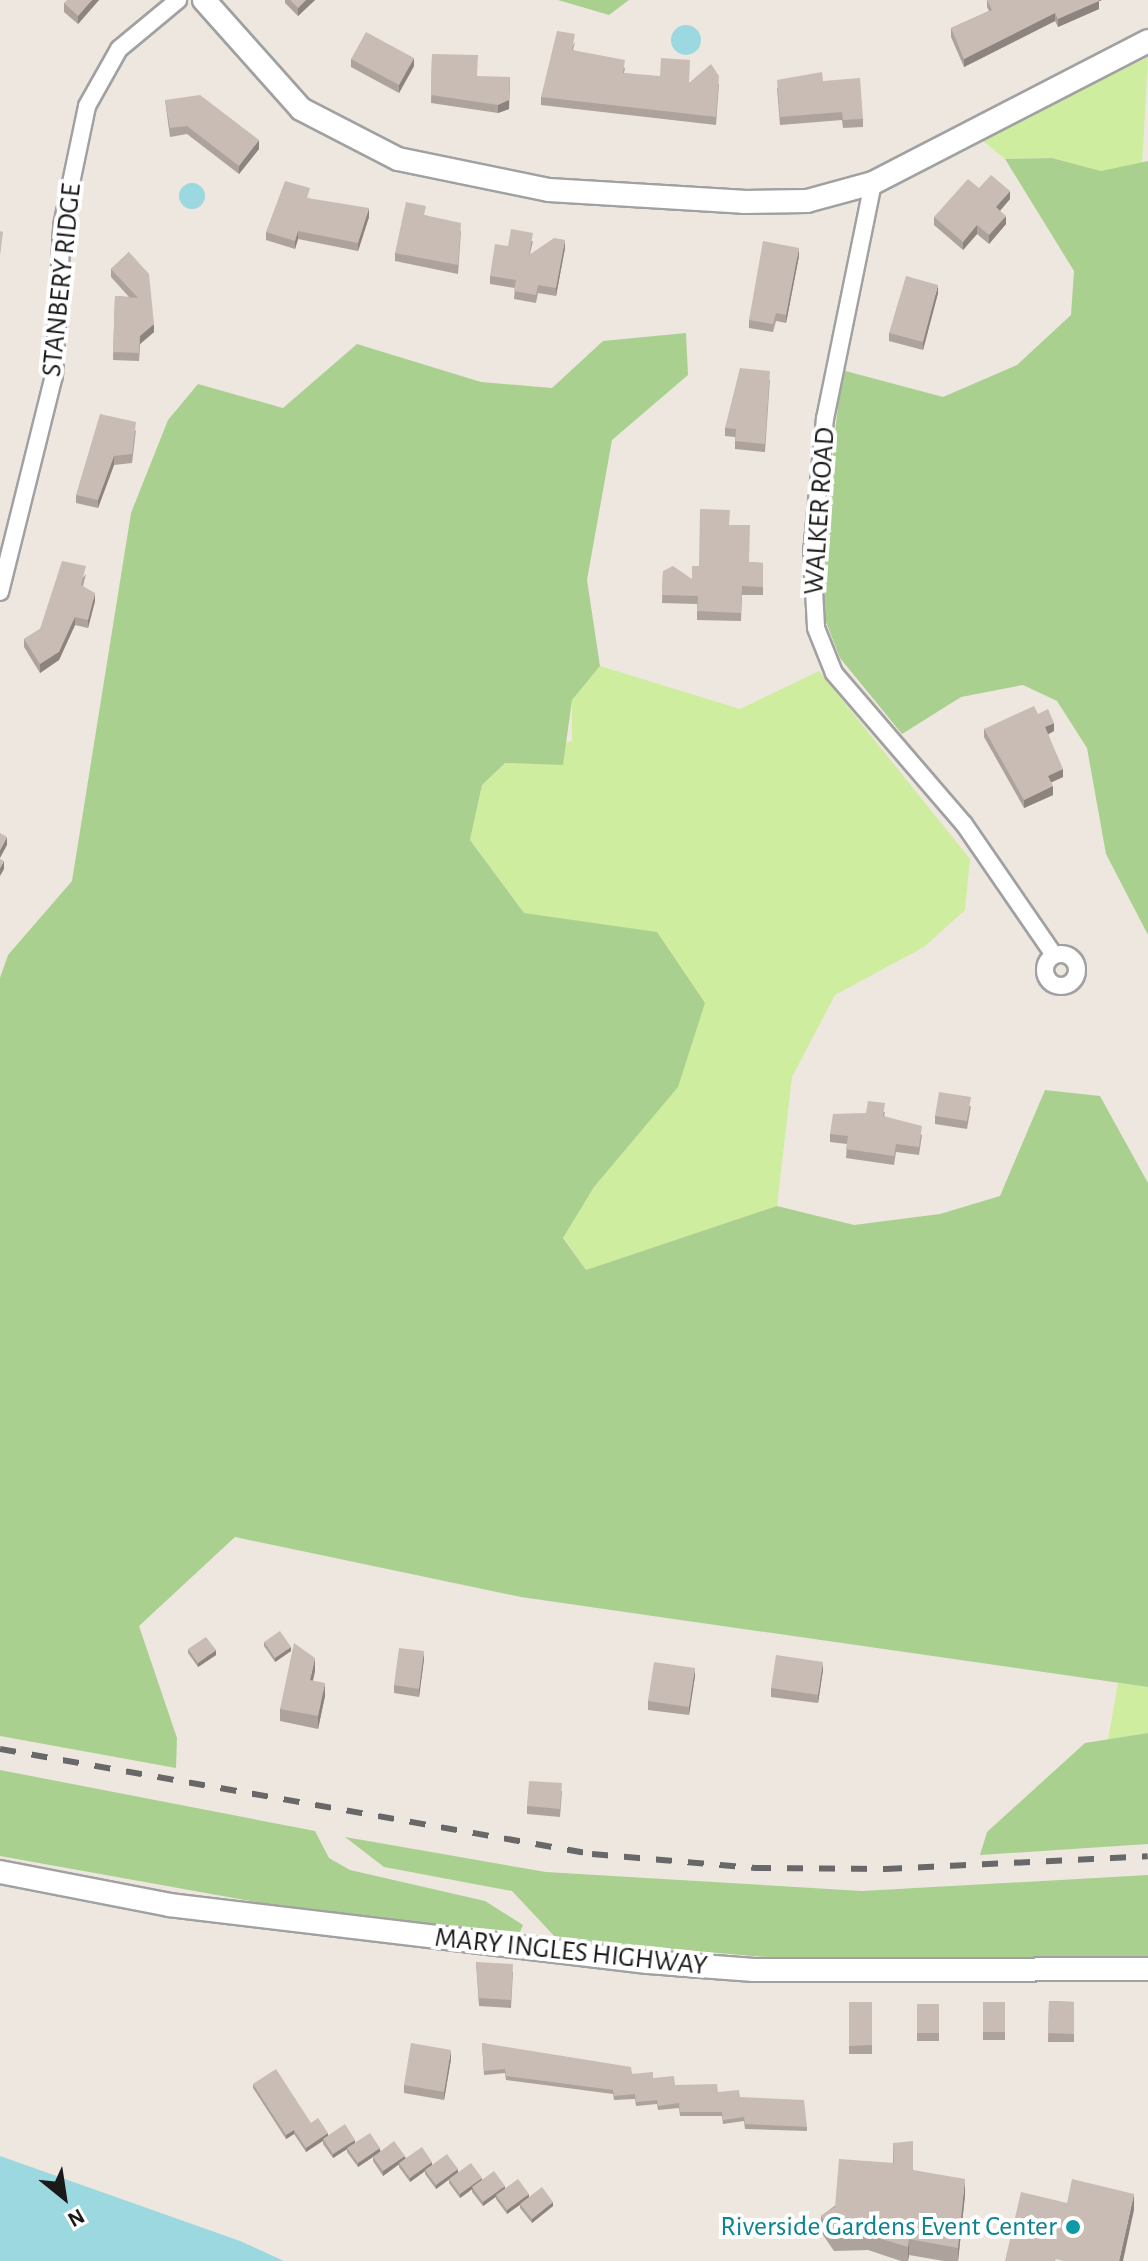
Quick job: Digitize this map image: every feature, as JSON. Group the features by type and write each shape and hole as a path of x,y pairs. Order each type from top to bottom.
{"street":[{"name":"STANBERY RIDGE","path":"0,592 54,376 62,226 87,106 119,49 178,0"},
{"path":"204,0 301,109 371,147 447,174 549,190 743,202 807,201 873,183 1148,41"},
{"name":"WALKER ROAD","path":"873,183 825,418 812,553 816,628 834,673 964,824 1054,955"},
{"name":"MARY INGLES HIGHWAY","path":"0,1872 184,1907 648,1962 754,1970 1148,1969"}],"green space":[{"path":"558,0 629,0 609,15"},
{"path":"1148,57 1142,166 1101,171 1052,158 1005,159 982,140"},
{"path":"1052,158 1101,171 1148,161 1148,935 1106,854 1087,748 1057,701 1023,685 961,697 902,734 840,658 824,617 826,513 842,370 943,397 1017,365 1071,315 1074,271 1005,159"},
{"path":"686,333 688,375 612,440 587,580 600,666 572,700 563,765 505,763 482,785 470,840 524,913 657,932 705,1003 678,1087 594,1187 563,1238 586,1270 777,1206 854,1225 940,1214 1000,1196 1045,1090 1100,1096 1148,1183 1148,1687 521,1597 235,1537 139,1626 177,1738 176,1768 0,1736 0,978 8,955 72,881 131,513 168,420 198,384 283,408 357,344 481,382 552,388 603,341"},
{"path":"600,666 740,709 819,671 970,859 965,910 924,947 835,995 792,1077 777,1206 586,1270 563,1237 594,1187 573,922 524,913 470,840 482,784 505,762 572,741 572,700"},
{"path":"1118,1683 1148,1687 1148,1733 1108,1740"},
{"path":"1148,1733 1148,1844 980,1855 987,1832 1085,1743"},
{"path":"0,1770 315,1831 329,1858 350,1870 485,1901 523,1925 520,1932 306,1911 0,1856"},
{"path":"345,1837 546,1872 862,1891 1148,1875 1148,1957 765,1957 557,1939 512,1891 384,1867"}],"water":[{"path":"686,25 697,29 701,40 697,51 686,55 675,51 671,40 675,29"},
{"path":"192,183 201,187 205,196 201,205 192,209 183,205 179,196 183,187"},
{"path":"0,2156 240,2241 284,2261 0,2261"}],"building":[{"path":"67,0 92,0 78,16 64,3"},
{"path":"290,0 306,0 298,8"},
{"path":"987,0 1099,1 1058,19 1055,13 964,59 951,28 992,10"},
{"path":"557,31 575,34 572,50 625,60 623,73 660,76 661,58 690,60 689,83 711,64 719,76 716,117 541,97"},
{"path":"366,32 414,58 399,85 351,59"},
{"path":"432,54 478,55 477,76 510,77 509,100 498,105 431,95"},
{"path":"822,72 823,81 860,78 863,119 843,120 842,112 780,117 777,80"},
{"path":"200,95 259,140 239,166 187,126 170,128 165,100"},
{"path":"991,175 1010,191 996,207 1006,216 989,235 977,225 963,242 934,217 968,179 979,188"},
{"path":"285,181 310,188 307,198 369,208 358,243 298,231 295,241 266,232"},
{"path":"406,202 426,206 424,215 461,223 458,265 395,253"},
{"path":"511,229 533,233 529,255 554,238 565,240 556,288 538,285 536,295 514,291 516,280 490,276 495,244 508,246"},
{"path":"763,241 799,248 786,315 776,313 773,324 749,320"},
{"path":"129,252 149,274 154,324 140,336 139,353 113,352 115,296 138,298 111,269"},
{"path":"906,276 938,285 923,342 889,333"},
{"path":"740,368 770,371 765,444 735,441 736,429 725,428"},
{"path":"100,414 136,422 132,454 114,456 98,500 76,495"},
{"path":"700,509 730,510 729,525 750,525 749,562 763,563 763,587 742,586 741,613 697,611 698,596 662,595 663,571 673,566 692,579 692,566 699,566"},
{"path":"62,561 86,566 81,585 95,593 88,620 75,617 59,652 40,664 24,639 40,629"},
{"path":"1034,706 1038,714 1048,709 1054,723 1045,727 1063,769 1048,776 1053,786 1024,800 984,729"},
{"path":"0,833 7,837 0,850"},
{"path":"939,1092 971,1097 967,1121 935,1116"},
{"path":"868,1101 885,1103 883,1116 922,1126 919,1147 896,1144 894,1156 846,1149 848,1136 830,1134 833,1114 866,1113"},
{"path":"280,1631 291,1647 275,1658 264,1642"},
{"path":"206,1637 216,1650 198,1663 188,1649"},
{"path":"294,1643 315,1658 310,1680 325,1683 318,1716 280,1709"},
{"path":"399,1648 424,1651 419,1689 394,1685"},
{"path":"776,1655 823,1662 818,1695 771,1688"},
{"path":"654,1662 695,1668 689,1707 648,1701"},
{"path":"529,1781 562,1783 560,1809 527,1806"},
{"path":"476,1962 513,1964 511,2000 479,1998"},
{"path":"1049,2001 1074,2002 1074,2034 1048,2033"},
{"path":"849,2002 872,2002 872,2045 849,2046"},
{"path":"983,2002 1005,2002 1005,2032 983,2032"},
{"path":"917,2004 939,2004 939,2033 917,2033"},
{"path":"411,2043 451,2050 444,2092 404,2085"},
{"path":"482,2043 631,2067 632,2074 653,2072 653,2078 674,2076 675,2085 717,2084 718,2092 739,2090 740,2097 804,2100 807,2127 745,2124 744,2117 723,2120 722,2112 680,2112 679,2103 658,2106 657,2100 636,2102 635,2094 614,2096 613,2090 506,2076 505,2069 484,2071"},
{"path":"276,2069 311,2123 318,2118 328,2133 306,2148 294,2130 286,2135 253,2084"},
{"path":"345,2124 355,2140 333,2154 323,2139"},
{"path":"370,2133 380,2148 358,2163 347,2148"},
{"path":"394,2141 405,2156 383,2171 373,2157"},
{"path":"913,2141 913,2170 965,2179 958,2248 909,2239 908,2247 868,2235 834,2235 821,2216 835,2207 839,2159 894,2163 893,2143"},
{"path":"422,2147 432,2162 410,2178 399,2163"},
{"path":"447,2154 458,2169 436,2185 425,2170"},
{"path":"471,2163 482,2178 460,2194 449,2179"},
{"path":"494,2171 505,2186 483,2202 472,2187"},
{"path":"518,2179 529,2194 507,2210 496,2195"},
{"name":"Riverside Gardens Event Center","path":"1072,2179 1134,2194 1119,2261 1005,2261 1021,2192 1067,2203"},
{"path":"542,2187 553,2202 532,2219 520,2204"}],"railway":[{"path":"0,1749 592,1854 755,1868 886,1869 1148,1856"}],"place":[{"name":"Riverside Gardens Event Center","path":"1073,2227"}]}
